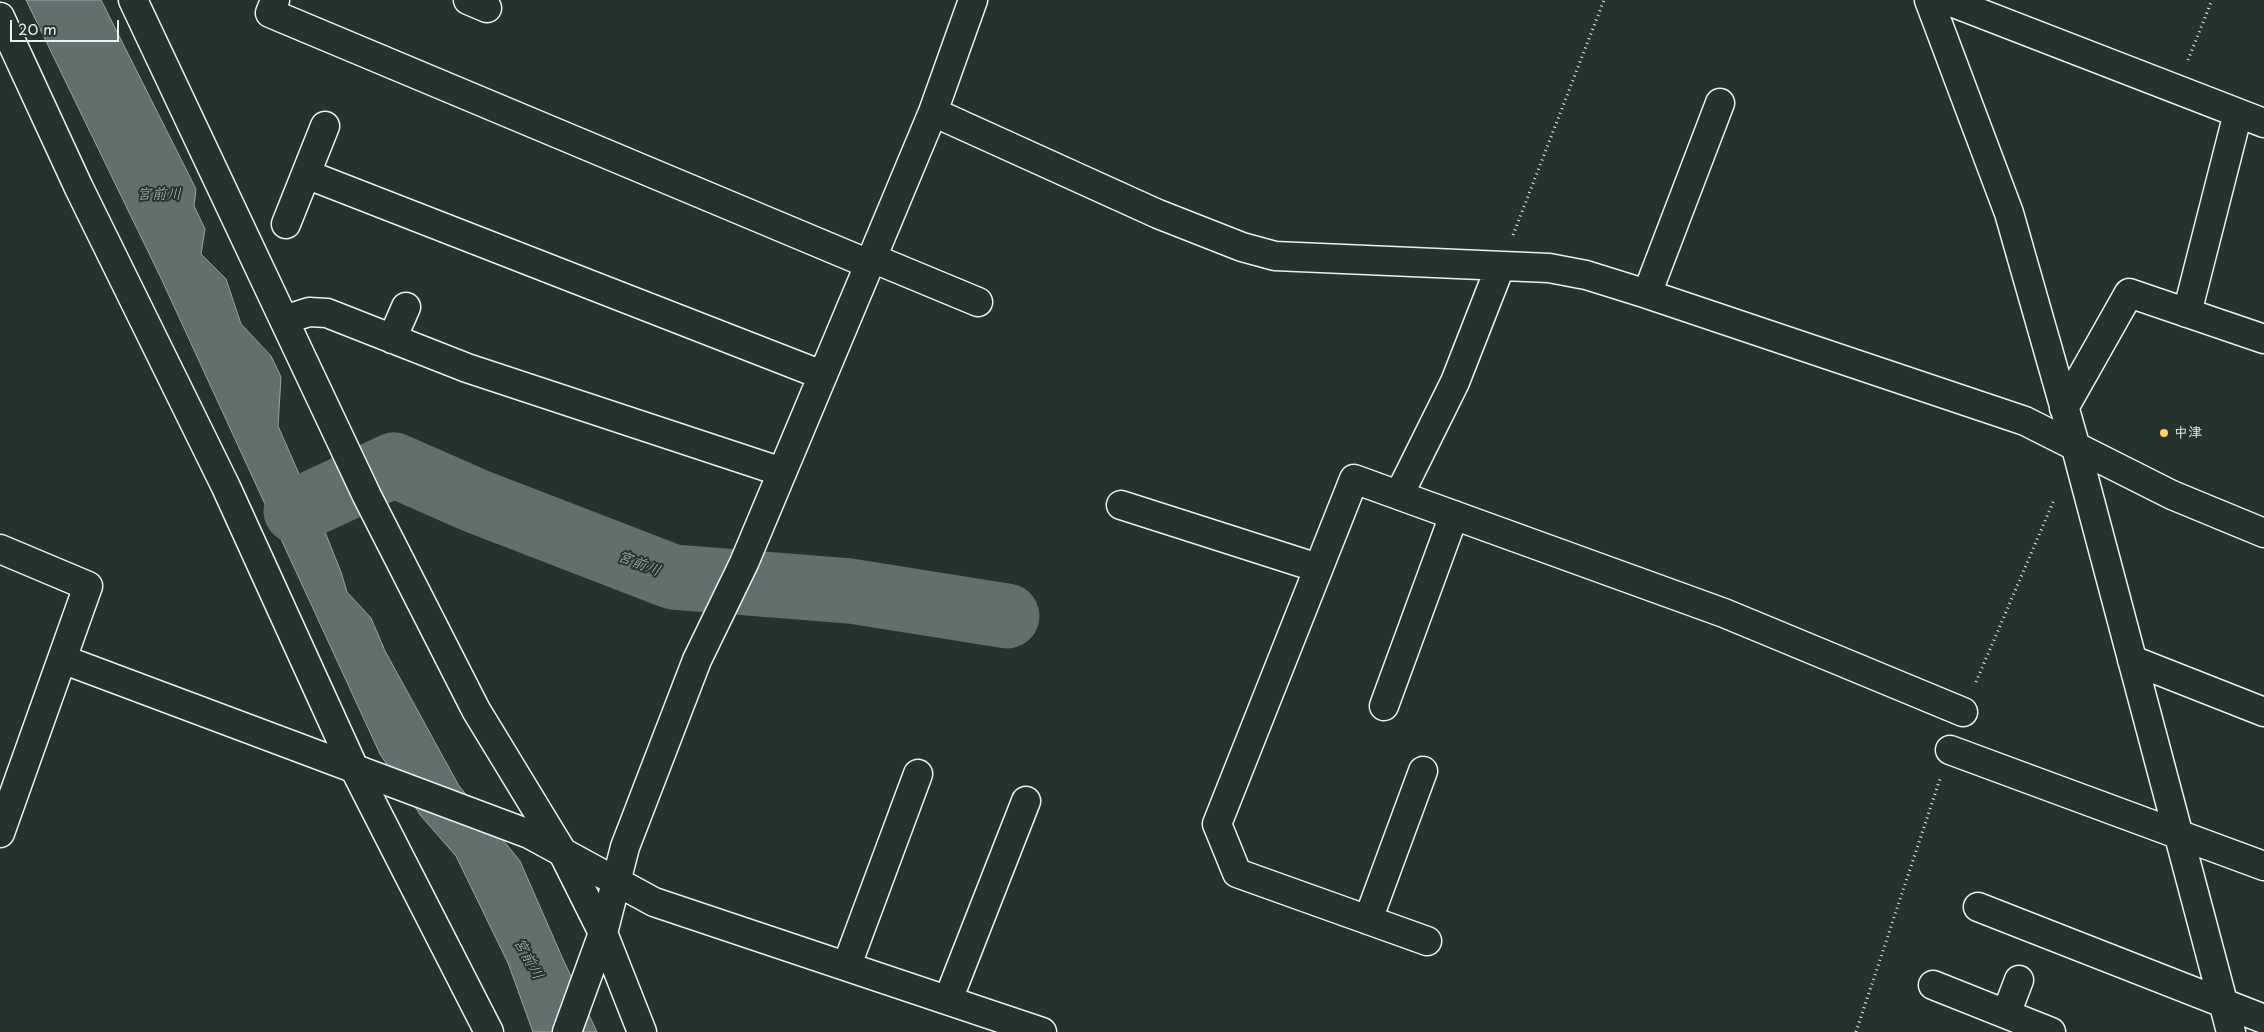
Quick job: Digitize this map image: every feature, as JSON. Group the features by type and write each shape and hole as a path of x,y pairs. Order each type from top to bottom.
{"street":[{"path":"133,0 367,496 476,710 562,852 603,933 642,1032"},
{"path":"275,0 270,13 871,261 978,302"},
{"path":"567,1032 594,963 625,847 690,678 744,562 871,261 933,112 973,0"},
{"path":"1929,0 2009,213 2076,448 2231,1032"},
{"path":"1946,0 2264,123"},
{"path":"0,17 79,188 365,771 489,1032"},
{"path":"1647,294 1720,103"},
{"path":"933,112 1158,214 1250,249 1275,256 1549,268 1586,275 2025,421 2172,495 2262,524"},
{"path":"2187,313 2238,113"},
{"path":"286,224 325,126"},
{"path":"306,174 822,375"},
{"path":"1399,495 1455,382 1500,267"},
{"path":"2064,408 2129,293 2264,339"},
{"path":"392,339 406,307"},
{"path":"284,320 309,312 327,313 467,368 782,472"},
{"path":"1427,942 1237,872 1217,824 1354,478 1724,613 1963,712"},
{"path":"1121,505 1318,568"},
{"path":"1384,706 1454,515"},
{"path":"0,549 88,586 0,833"},
{"path":"62,659 529,834 654,902 847,965 1042,1032"},
{"path":"2132,660 2264,712"},
{"path":"1950,750 2264,866"},
{"path":"1368,920 1423,771"},
{"path":"847,965 918,774"},
{"path":"948,1000 1026,801"},
{"path":"1978,907 2224,1005 2264,1019"},
{"path":"2006,1014 2019,980"},
{"path":"1933,985 2051,1032"}],"path":[{"path":"1500,267 1604,0"},
{"path":"2176,89 2212,0"}],"water":[{"name":"宮前川","path":"26,0 101,0 196,189 194,206 205,229 201,254 226,279 241,324 271,356 281,377 278,426 306,490 333,473 343,503 321,522 347,592 371,618 385,651 459,786 520,861 597,1032 533,1032 508,963 456,856 421,816 380,754 160,276"}],"waterway":[{"name":"宮前川","path":"296,511 394,465 476,501 673,577 850,591 1007,616"}],"place":[{"name":"中津","path":"2164,433"}]}
